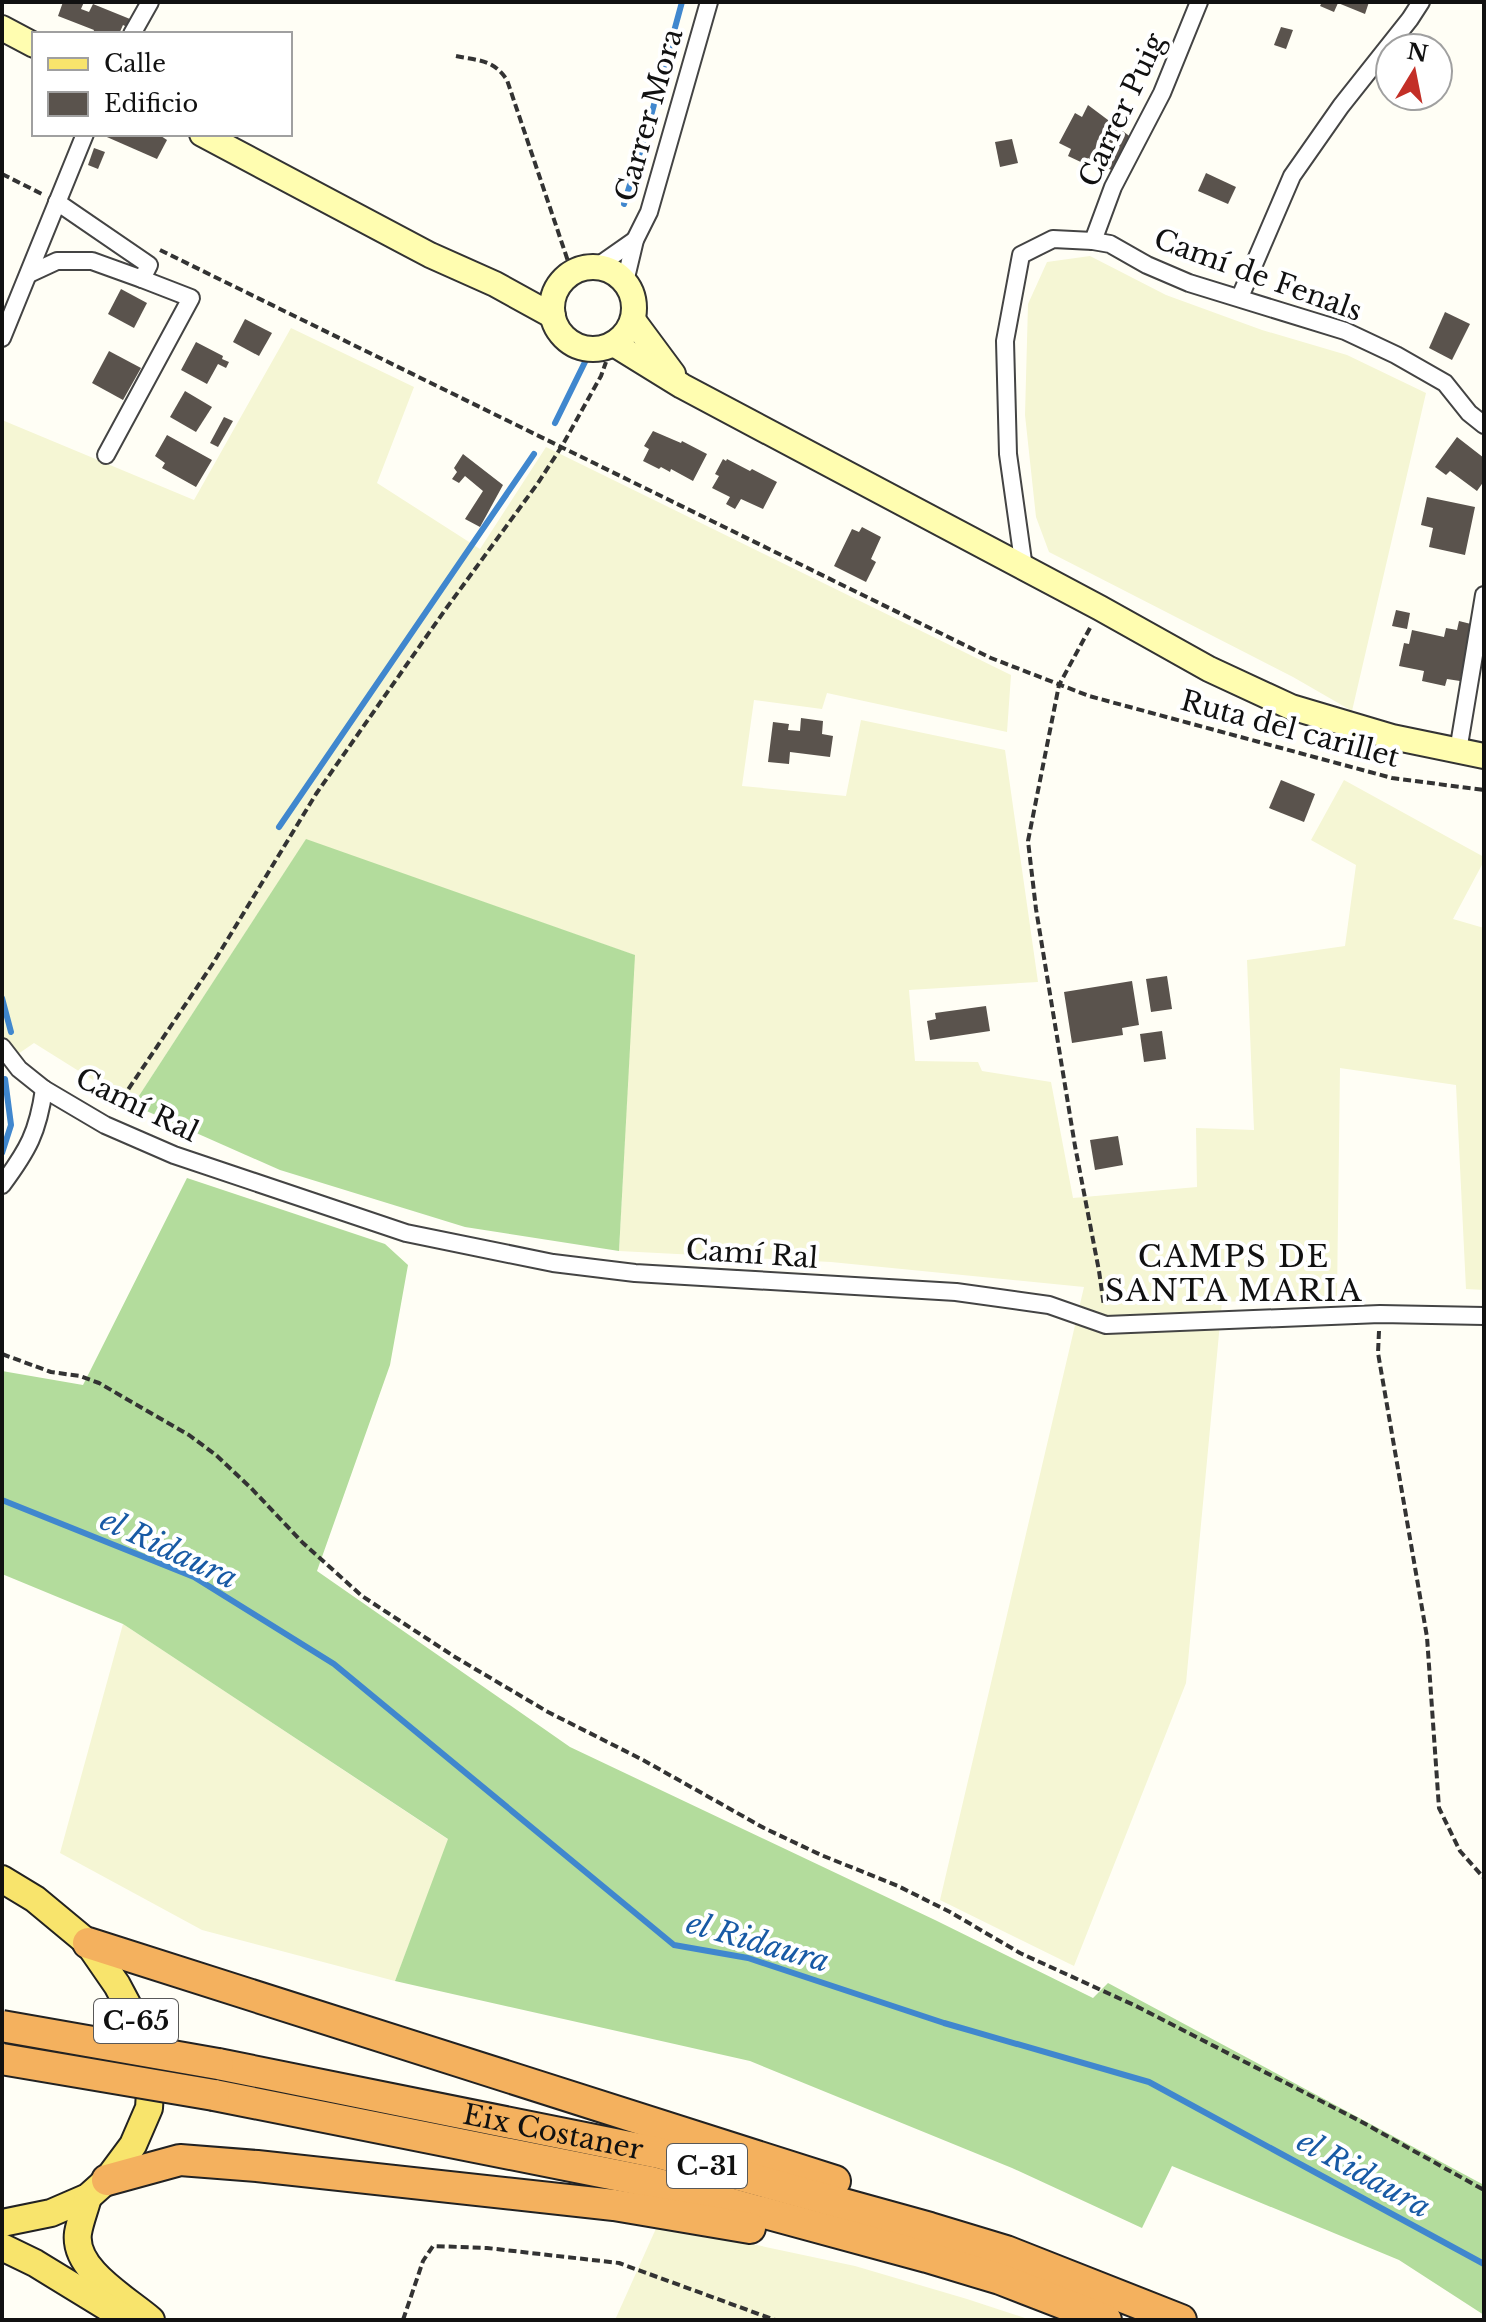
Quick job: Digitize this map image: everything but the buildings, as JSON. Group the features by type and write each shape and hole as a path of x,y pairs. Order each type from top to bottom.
{"highway":[{"path":"88,1943 851,2186 929,2242"},
{"name":"Eix Costaner","path":"2,2026 218,2064 659,2153 929,2242 1000,2279 1106,2320"},
{"name":"Eix Costaner","path":"2,2059 214,2095 651,2182 929,2242 1006,2251 1181,2320"},
{"path":"98,2189 180,2160 614,2205 706,2219 818,2242 929,2242"}],"main road":[{"name":"C-65","path":"2,1879 35,1899 88,1943 117,1985 152,2061 149,2108 133,2145 98,2189 78,2235 85,2262 104,2283 151,2320"},
{"path":"2,2223 51,2213 98,2189"},
{"path":"2,2247 35,2263 127,2320"}],"street":[{"path":"133,32 150,2"},
{"name":"Carrer Mora","path":"625,282 635,240 649,212 709,2"},
{"name":"Carrer Puig","path":"1093,241 1113,187 1162,93 1199,2"},
{"path":"1240,297 1292,176 1421,2"},
{"path":"2,28 32,44"},
{"path":"2,338 84,136"},
{"path":"206,136 430,255 495,284 553,316"},
{"path":"57,202 149,265 142,279"},
{"name":"Camí de Fenals","path":"1024,568 1008,454 1005,341 1021,255 1053,239 1110,244 1147,265 1189,283 1345,331 1445,383 1469,413 1484,425"},
{"name":"Carrer Mora","path":"575,276 635,240"},
{"path":"29,274 57,261 92,261 191,298 106,455"},
{"path":"495,284 615,273 625,282 634,304 633,320 626,333 608,346"},
{"path":"575,276 553,298 553,316 567,340 580,347 608,346 1209,669 1291,707 1392,737 1484,756"},
{"path":"633,320 682,386"},
{"path":"1458,751 1484,595"},
{"name":"Camí Ral","path":"2,1047 19,1069 44,1089 105,1125 174,1155 406,1233 553,1263 635,1273 956,1292 1049,1305 1106,1325 1380,1314 1484,1316"},
{"path":"2,1185 27,1150 40,1119 44,1089"}],"path":[{"path":"456,56 492,64 507,80 575,276"},
{"path":"2,174 57,202"},
{"name":"Ruta del carillet","path":"152,246 991,658 1089,696 1392,778 1484,790"},
{"path":"105,1125 212,965 316,794 562,446 606,363 608,346"},
{"path":"1100,608 1059,685 1028,841 1036,909 1106,1325"},
{"path":"1380,1314 1378,1353 1427,1637 1439,1808 1460,1851 1484,1878"},
{"path":"2,1354 40,1368 99,1383 189,1435 242,1480 303,1543 362,1596 455,1657 548,1712 643,1760 764,1828 931,1902 1020,1953 1136,2006 1360,2121 1484,2190"},
{"path":"403,2320 423,2261 433,2246 487,2248 619,2263 775,2320"}],"green space":[{"path":"1090,256 1166,295 1262,330 1347,355 1426,393 1352,711 1293,677 1049,552 1036,517 1025,415 1028,304 1047,262"},
{"path":"291,328 414,387 377,483 480,549 546,447 1011,675 1007,732 827,693 822,709 754,700 742,786 846,796 861,720 1005,750 1038,982 909,990 915,1061 978,1062 982,1071 1051,1082 1073,1198 1197,1187 1196,1128 1254,1130 1247,960 1345,946 1356,865 1311,840 1344,780 1484,857 1453,919 1484,928 1484,1290 1466,1289 1456,1085 1340,1068 1337,1297 1222,1302 1186,1683 1074,1966 940,1900 1084,1287 831,1262 619,1251 634,955 306,840 133,1105 34,1043 2,1065 2,420 194,500"},
{"path":"306,839 635,955 619,1251 465,1227 280,1170 133,1105"},
{"path":"187,1178 385,1244 408,1265 390,1365 317,1571 570,1747 1093,1998 1108,1983 1484,2185 1484,2315 1399,2260 1172,2166 1142,2228 1012,2168 750,2061 395,1981 448,1839 123,1624 2,1574 2,1371 83,1385"},
{"path":"123,1624 449,1840 395,1981 202,1930 60,1853"},
{"path":"658,2224 855,2266 1031,2320 615,2320"}],"waterway":[{"path":"624,204 682,2"},
{"path":"555,423 585,362"},
{"path":"279,827 534,454"},
{"path":"2,998 11,1032"},
{"path":"2,1153 11,1125 5,1079"},
{"name":"el Ridaura","path":"2,1500 194,1577 334,1664 674,1945 748,1958 944,2023 1149,2082 1484,2264"}],"district":[{"name":"CAMPS DE SANTA MARIA","path":"1234,1273"}]}
